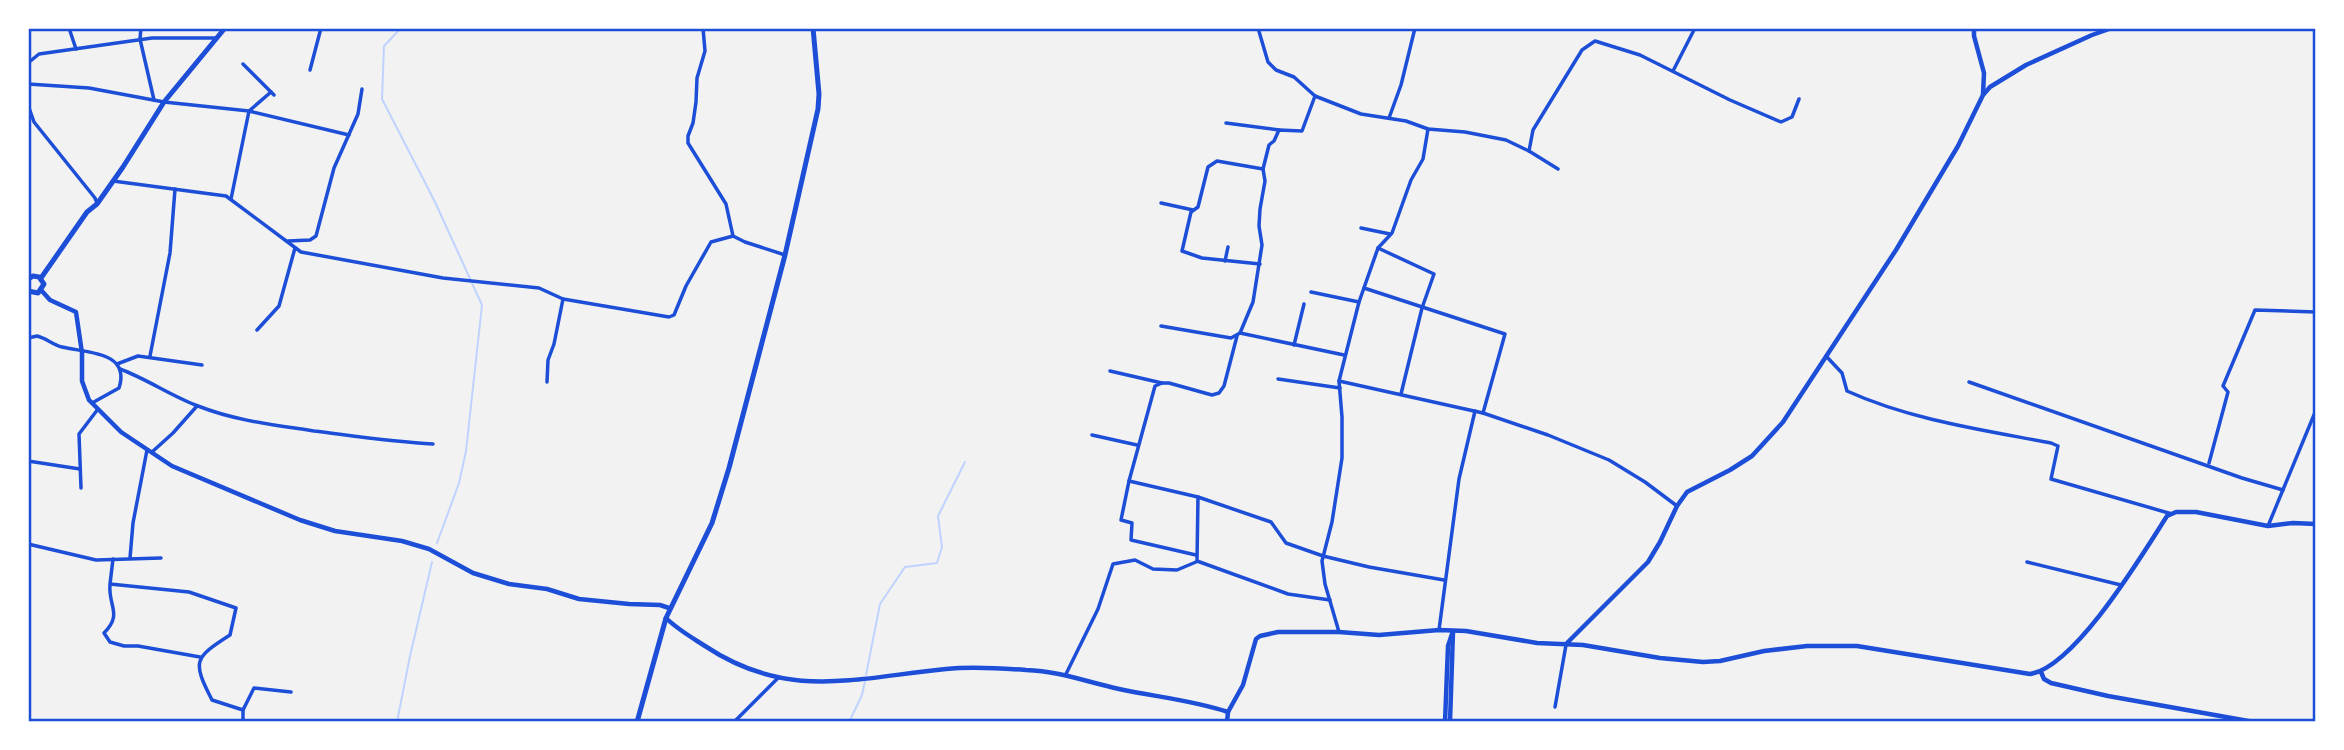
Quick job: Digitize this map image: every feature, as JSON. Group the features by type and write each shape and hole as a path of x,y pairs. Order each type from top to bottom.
{"main road":[{"path":"41,278 87,212 97,204 164,102 225,28"},
{"path":"637,722 669,608 712,523 785,255 818,109 813,28"},
{"path":"28,279 36,276 41,278 44,284 36,293 28,291"}],"street":[{"path":"69,28 76,49"},
{"path":"141,28 140,39 154,100"},
{"path":"310,70 321,28"},
{"path":"703,28 705,51 697,78 695,113 688,143 726,204 733,236"},
{"path":"1258,28 1268,62 1276,70 1294,77 1315,96 1361,114 1406,121 1428,129 1465,132 1506,140 1530,150 1558,169"},
{"path":"1389,118 1401,85 1415,28"},
{"path":"1673,71 1695,28"},
{"path":"1974,28 1984,73 1983,95"},
{"path":"1555,707 1566,645 1648,562 1676,506 1686,492 1742,463 1761,447 1793,408 1896,250 1947,164 1983,95 1996,81 2017,69 2112,28"},
{"path":"28,63 39,54 140,39 217,38"},
{"path":"1530,150 1533,130 1583,50 1595,41 1640,55 1781,122 1792,117 1799,99"},
{"path":"231,199 249,111 272,94 243,64"},
{"path":"28,84 89,88 164,102 249,111 349,135"},
{"path":"286,241 310,240 316,236 334,167 358,114 362,89"},
{"path":"1226,123 1302,131 1315,96"},
{"path":"28,105 34,122 97,204"},
{"path":"1339,632 1324,577 1323,556 1332,522 1342,458 1339,381 1363,288 1378,248 1391,234 1411,180 1423,159 1428,129"},
{"path":"1110,371 1212,395 1219,393 1224,386 1238,335 1253,302 1262,245 1260,209 1265,181 1263,169 1269,145 1279,130"},
{"path":"1260,264 1202,258 1182,251 1191,212 1198,207 1208,167 1217,161 1263,169"},
{"path":"113,181 226,196 301,252 443,278 539,288 563,299 669,317 674,315 686,286 711,242 733,236 785,255"},
{"path":"150,356 170,253 175,189"},
{"path":"1161,203 1194,210"},
{"path":"1361,228 1391,234"},
{"path":"1225,261 1228,247"},
{"path":"257,330 279,306 295,248"},
{"path":"1378,248 1434,274 1422,308 1401,395"},
{"path":"1363,288 1505,334 1483,413"},
{"path":"41,290 50,300 76,312 82,350 82,381 92,403 121,432 172,466 300,520 335,531 402,541 429,549 473,573 509,584 547,589 579,599 669,608"},
{"path":"1311,292 1359,302"},
{"path":"547,382 548,360 563,299"},
{"path":"1294,345 1304,304"},
{"path":"2208,464 2228,392 2223,386 2255,310 2316,312"},
{"path":"1161,326 1231,338 1238,335 1344,356"},
{"path":"28,338 37,335 60,347 109,358 119,366 197,406 270,426 433,444"},
{"path":"119,366 138,356 202,365"},
{"path":"1826,356 1842,373 1847,391 1877,405 2051,443 2057,446 2051,479 2172,514"},
{"path":"92,403 119,388 119,366"},
{"path":"1278,379 1340,388"},
{"path":"1339,381 1483,413 1548,435 1601,456 1645,482 1676,506"},
{"path":"1969,382 2283,490"},
{"path":"1163,383 1155,386 1153,391 1121,520 1132,523 1131,540 1197,555"},
{"path":"130,558 133,523 149,451 173,433 197,406"},
{"path":"81,488 79,434 98,409"},
{"path":"2268,526 2316,410"},
{"path":"1439,630 1459,479 1475,411"},
{"path":"1091,435 1138,445"},
{"path":"28,461 79,469"},
{"path":"1129,481 1198,497 1271,522 1286,543 1323,556 1444,580"},
{"path":"1197,561 1198,497"},
{"path":"1227,722 1228,712 1243,685 1252,649 1260,636 1278,632 1379,635 1439,630 1473,631 1537,643 1583,645 1703,662 1807,646 1857,646 2030,674 2041,672 2101,616 2167,516 2196,512 2268,526 2316,524"},
{"path":"28,544 96,560 162,558"},
{"path":"113,559 109,593 114,608 113,624 104,633 110,642 200,657"},
{"path":"1066,674 1098,609 1112,564 1135,560 1153,569 1177,570 1197,561 1288,594 1330,600"},
{"path":"2027,562 2121,585"},
{"path":"110,584 190,592 236,608 230,635 200,657 200,677 212,700 243,710"},
{"path":"666,618 737,664 778,678 840,681 960,668 1026,670 1066,674 1125,690 1228,712"},
{"path":"1447,722 1448,646 1453,631"},
{"path":"2041,672 2044,679 2051,683 2254,722"},
{"path":"734,722 778,678"},
{"path":"243,722 243,710 254,688 291,692"}],"waterway":[{"path":"401,28 384,46 382,99 435,202 482,305 466,451 459,483 437,543"},
{"path":"866,675 880,604 905,567 937,563 942,547 938,516 965,462"},
{"path":"397,722 432,562"},
{"path":"849,722 862,695 865,681"}]}
